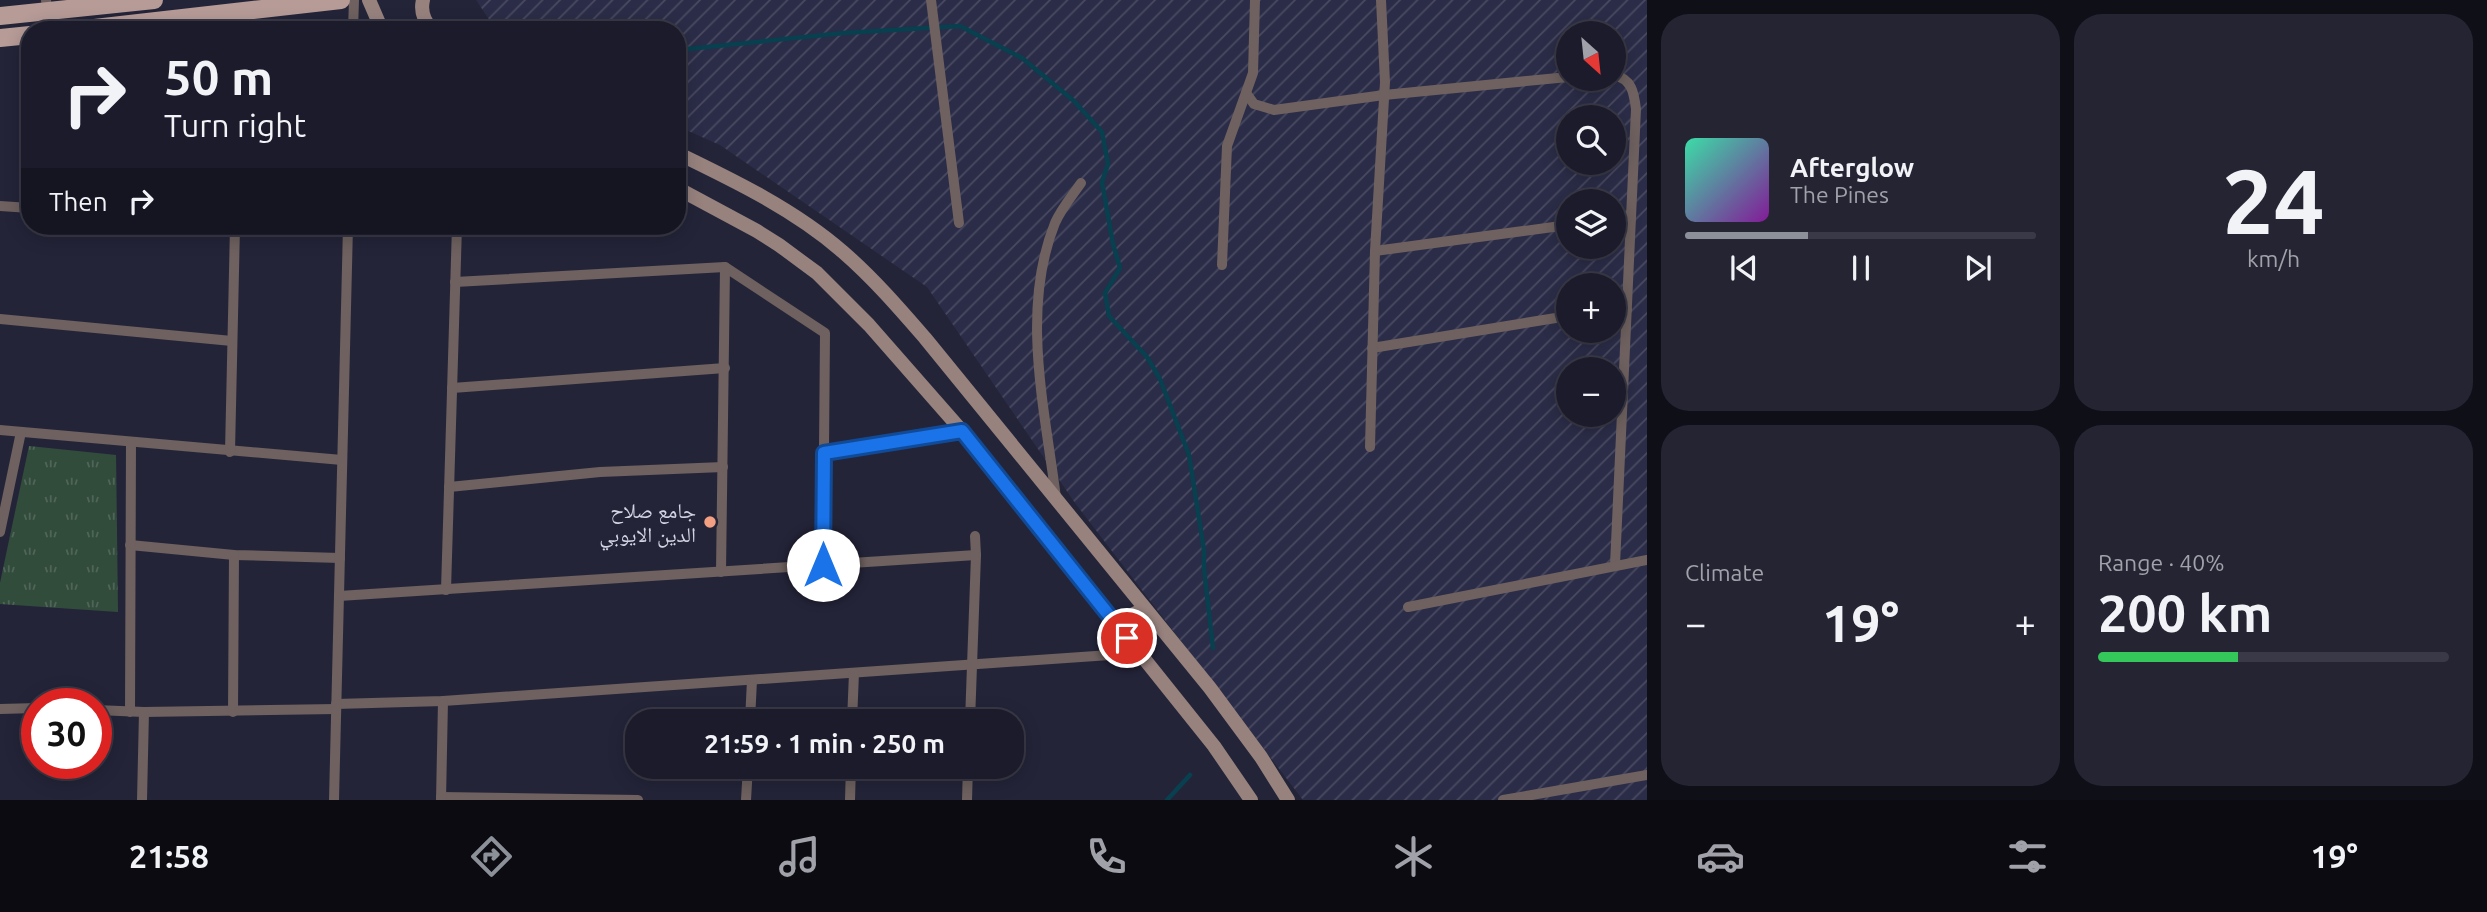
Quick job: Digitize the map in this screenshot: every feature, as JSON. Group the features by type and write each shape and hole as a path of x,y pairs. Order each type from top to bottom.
{"main road":[{"path":"0,16 47,5 154,0"},
{"path":"235,21 341,0"},
{"path":"0,38 21,36"}],"street":[{"path":"353,21 354,0"},
{"path":"369,0 378,21"},
{"path":"422,0 425,21"},
{"path":"931,0 959,222"},
{"path":"1222,265 1227,146 1253,73 1255,0"},
{"path":"1370,447 1375,251 1384,95 1381,0"},
{"path":"1246,93 1254,104 1274,110 1384,95 1556,78"},
{"path":"1615,565 1636,109 1634,93 1626,80"},
{"path":"686,158 777,206 841,250 860,267 925,338 1239,725 1288,800"},
{"path":"1056,499 1036,331 1044,262 1056,222 1080,183"},
{"path":"686,193 757,231 817,273 869,325 962,431 1214,746 1251,800"},
{"path":"0,206 21,207"},
{"path":"1375,251 1556,227"},
{"path":"230,452 235,235"},
{"path":"334,800 348,235"},
{"path":"446,590 457,235"},
{"path":"455,282 725,267 825,333 823,565"},
{"path":"722,572 725,267"},
{"path":"1372,348 1556,318"},
{"path":"0,319 233,341"},
{"path":"452,388 724,368"},
{"path":"0,430 342,460"},
{"path":"824,453 962,431"},
{"path":"0,532 21,432"},
{"path":"130,712 131,442"},
{"path":"449,488 600,472 723,467"},
{"path":"970,709 975,537"},
{"path":"130,545 234,555 340,558"},
{"path":"233,712 234,555"},
{"path":"339,596 976,555"},
{"path":"1408,607 1647,560"},
{"path":"1115,623 1144,609"},
{"path":"112,711 233,712 443,701 1139,653"},
{"path":"852,709 854,673"},
{"path":"751,709 752,680"},
{"path":"443,701 441,799 638,800"},
{"path":"0,709 21,708"},
{"path":"142,800 144,712"},
{"path":"1503,800 1647,775"},
{"path":"747,800 748,779"},
{"path":"850,800 851,779"},
{"path":"967,800 968,779"}],"shaded area":[{"path":"476,0 1647,0 1647,800 1303,800 1075,503 927,287 720,145 686,130 686,21 490,21"}],"green space":[{"path":"29,446 116,455 118,612 0,604 0,583"}],"waterway":[{"path":"686,49 844,33 960,26 1022,58 1074,101 1102,132 1108,164 1102,182 1120,268 1105,293 1109,316 1147,357 1160,379 1189,455 1204,550 1213,648"},
{"path":"1167,800 1190,775"}],"place":[{"name":"جامع صلاح الدين الايوبي","path":"710,522"}],"route":[{"path":"823,565 824,453 962,431 1127,638"}]}
